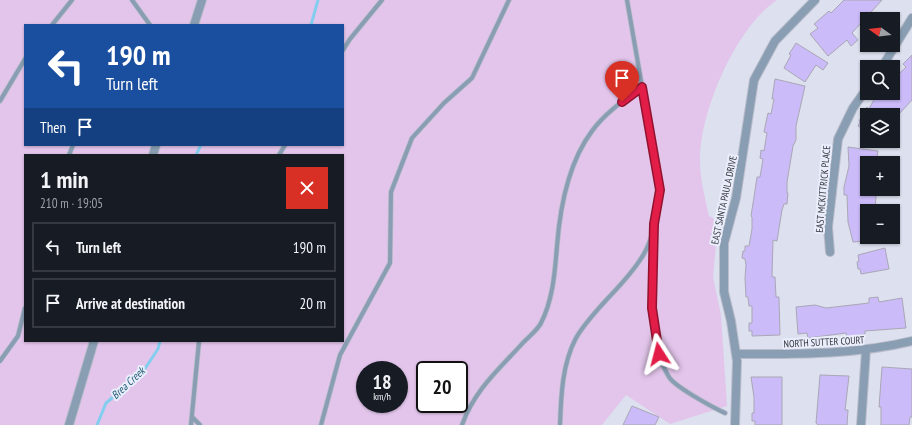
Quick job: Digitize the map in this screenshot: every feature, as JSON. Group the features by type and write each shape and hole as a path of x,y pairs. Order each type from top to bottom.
{"street":[{"name":"EAST SANTA PAULA DRIVE","path":"735,425 736,354 731,321 724,292 724,243 736,198 754,80 775,41 815,0"},
{"path":"194,24 201,1"},
{"path":"886,60 912,18"},
{"name":"EAST MCKITTRICK PLACE","path":"830,252 828,227 838,139 853,108 860,98"},
{"name":"NORTH SUTTER COURT","path":"736,354 792,354 866,350 912,341"},
{"path":"69,425 94,342"},
{"path":"861,425 866,350"}],"lane":[{"path":"53,24 72,0"},
{"path":"132,0 149,24"},
{"path":"344,48 382,0"},
{"path":"321,425 340,355 390,263 391,192 412,138 444,103 472,78 509,0"},
{"path":"627,0 660,190 654,224 652,308 659,354 669,378 709,406 725,413"},
{"path":"0,101 24,61"},
{"path":"462,425 468,407 480,389 541,324 549,303 560,210 576,160 592,131 612,109 642,87"},
{"path":"560,425 565,370 576,339 641,260 654,224"},
{"path":"0,361 18,336 24,312"},
{"path":"191,425 199,342"},
{"path":"192,417 200,425"}],"shaded area":[{"path":"0,0 777,0 762,13 748,29 723,72 706,118 702,139 700,166 704,195 709,216 718,221 713,277 721,315 727,406 670,424 626,395 602,425 0,425"}],"building":[{"path":"844,0 882,0 871,12 860,12 860,24 852,33 858,40 851,46 847,40 828,56 810,34 818,28 814,24 829,11 831,13"},
{"path":"796,43 828,63 823,70 816,65 805,82 784,68 791,55 789,54"},
{"path":"912,55 912,100 900,113 900,108 869,108 874,100 900,100 900,73 906,67 903,64"},
{"path":"775,79 805,86 796,126 796,140 793,146 787,182 787,204 784,204 782,210 777,241 773,240 772,277 775,277 776,297 779,297 780,335 752,336 752,331 749,331 749,323 752,323 752,306 749,306 748,297 746,297 746,265 745,259 742,258 743,251 745,251 745,246 749,246 752,229 751,216 757,177 760,177 763,159 760,158 761,150 764,151 767,133 764,132 768,113 771,114 774,99 772,99"},
{"path":"848,147 878,151 877,156 860,156 860,196 876,197 875,204 860,204 860,242 853,242 848,222 847,195 844,195 844,187 849,166"},
{"path":"885,248 889,269 861,274 860,269 858,269 858,255"},
{"path":"878,297 879,302 902,298 906,328 865,331 865,334 847,337 846,333 808,338 807,333 798,334 796,307 815,305 826,308 869,303 869,298"},
{"path":"882,367 912,369 912,417 910,417 909,425 881,425 881,407 879,407"},
{"path":"820,375 849,376 845,410 848,410 847,425 818,425 816,423"},
{"path":"751,377 782,377 782,425 755,425 755,421 752,421 752,413 754,413 754,397"},
{"path":"632,406 659,417 655,425 623,425"}],"waterway":[{"name":"Brea Creek","path":"311,24 318,0"},
{"name":"Brea Creek","path":"196,154 200,146"},
{"name":"Brea Creek","path":"97,425 106,403 142,373 158,349 160,342"}],"route":[{"path":"622,102 642,87 660,190 654,224 652,308 659,354"}]}
